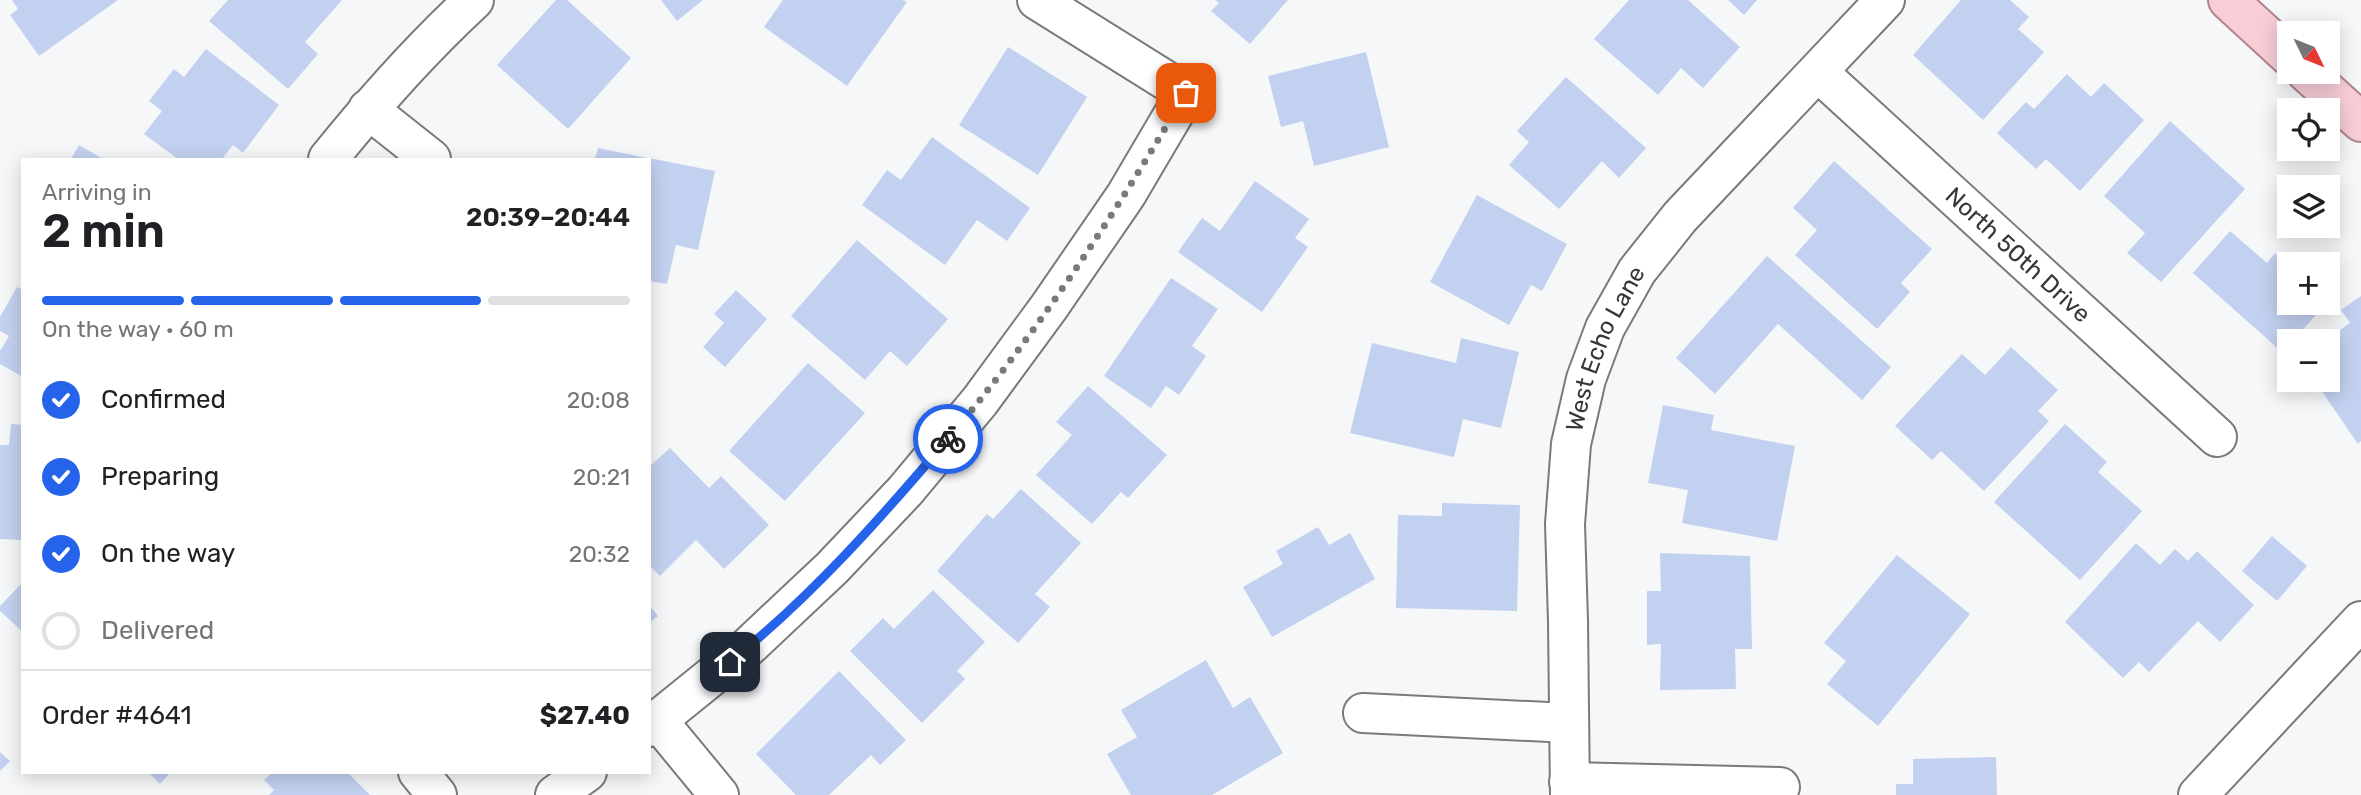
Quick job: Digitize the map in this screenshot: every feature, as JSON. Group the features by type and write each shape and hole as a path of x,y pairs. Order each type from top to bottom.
{"main road":[{"path":"2228,0 2277,45"},
{"path":"2319,84 2361,122"}],"street":[{"path":"329,158 368,109 443,28 474,0"},
{"path":"719,795 653,724 748,648 832,568 913,481 980,401 1049,307 1126,195 1186,93 1037,0"},
{"name":"West Echo Lane","path":"1570,789 1565,524 1571,444 1595,353 1605,328 1637,271 1662,238 1885,0"},
{"name":"North 50th Drive","path":"1818,72 2217,437"},
{"path":"368,109 430,158"},
{"path":"2198,795 2361,621"},
{"path":"1363,713 1569,723"},
{"path":"420,774 437,795"},
{"path":"555,795 584,774"},
{"path":"1570,789 1780,787"}],"building":[{"path":"12,0 118,0 39,56 10,15 18,9"},
{"path":"228,0 342,0 305,42 318,54 288,89 209,21"},
{"path":"556,0 567,0 631,58 568,129 497,65"},
{"path":"661,0 703,0 677,21"},
{"path":"783,0 907,2 847,86 764,27"},
{"path":"1215,0 1288,0 1250,44 1211,11 1219,3"},
{"path":"1629,0 1688,0 1740,47 1703,88 1681,68 1658,95 1594,39"},
{"path":"1728,0 1757,0 1744,15"},
{"path":"1961,0 2010,0 2029,17 2018,29 2044,52 1983,120 1913,55"},
{"path":"1008,47 1087,97 1038,175 959,125"},
{"path":"206,49 279,105 243,153 233,145 223,158 177,158 144,134 162,111 149,101 174,69 184,77"},
{"path":"1366,52 1389,147 1314,166 1303,121 1281,127 1268,76"},
{"path":"2067,74 2091,97 2104,83 2144,120 2080,191 2046,159 2036,169 1997,133 2026,102 2034,109"},
{"path":"1566,77 1646,148 1619,178 1602,161 1559,209 1509,165 1529,142 1517,131"},
{"path":"2170,121 2245,189 2161,282 2127,253 2145,233 2104,196"},
{"path":"932,137 1030,208 1007,241 977,220 945,265 862,205 887,170 901,180"},
{"path":"79,145 101,158 72,158"},
{"path":"598,148 647,158 595,158"},
{"path":"651,158 715,171 698,250 676,245 667,284 651,281"},
{"path":"1834,161 1932,249 1901,283 1910,292 1877,329 1795,255 1817,230 1793,208"},
{"path":"1255,181 1309,219 1295,238 1308,247 1262,312 1178,252 1202,218 1220,231"},
{"path":"1477,195 1567,244 1542,291 1531,285 1509,325 1430,282"},
{"path":"2230,231 2267,263 2275,253 2277,255 2277,315 2316,315 2303,329 2277,329 2277,348 2193,273"},
{"path":"857,240 948,319 907,366 890,351 865,380 791,316"},
{"path":"1767,256 1891,367 1862,400 1778,324 1715,394 1676,358"},
{"path":"1171,278 1218,309 1192,346 1206,356 1179,395 1166,386 1151,408 1104,376"},
{"path":"17,287 21,289 21,376 0,364 0,351 9,336 0,331 0,317"},
{"path":"736,290 767,319 725,367 703,347 724,323 714,314"},
{"path":"2361,296 2361,441 2358,444 2322,392 2340,392 2340,330 2350,323 2341,310"},
{"path":"1461,338 1519,352 1501,428 1463,419 1454,457 1350,433 1372,343 1456,363"},
{"path":"2011,347 2058,390 2038,411 2049,421 1984,491 1941,451 1932,460 1895,426 1962,354 1985,375"},
{"path":"808,363 865,413 785,501 729,451"},
{"path":"1088,386 1167,455 1128,498 1121,492 1092,524 1036,475 1072,435 1056,422"},
{"path":"1663,405 1714,415 1711,430 1795,446 1777,541 1682,523 1688,490 1648,483"},
{"path":"11,424 21,425 21,540 0,539 0,445 9,445"},
{"path":"2065,424 2107,462 2098,472 2142,511 2080,580 1994,502"},
{"path":"670,448 709,488 721,476 769,525 724,569 696,540 660,576 651,567 651,465"},
{"path":"1021,489 1081,543 1035,594 1050,607 1018,643 937,571 987,514 993,519"},
{"path":"1442,503 1520,505 1517,611 1396,608 1398,515 1442,516"},
{"path":"1318,527 1329,545 1350,533 1375,579 1272,637 1243,587 1283,564 1276,551"},
{"path":"2272,536 2307,566 2277,601 2242,571"},
{"path":"2136,543 2160,565 2175,549 2188,561 2197,551 2254,605 2220,642 2198,621 2149,672 2139,662 2123,678 2065,622"},
{"path":"1660,553 1750,556 1752,649 1735,649 1736,689 1660,690 1661,644 1647,645 1647,591 1661,591"},
{"path":"1897,555 1970,614 1878,726 1827,684 1846,661 1824,643"},
{"path":"21,584 21,630 0,611 0,606"},
{"path":"933,590 985,642 957,671 965,679 922,723 850,651 883,618 894,629"},
{"path":"651,607 658,616 651,621"},
{"path":"1206,660 1233,708 1250,697 1283,753 1212,795 1131,795 1107,754 1137,737 1121,710"},
{"path":"839,671 906,740 880,765 871,755 829,795 796,795 756,754"},
{"path":"0,752 10,761 0,771"},
{"path":"1996,757 1997,795 1896,795 1896,784 1913,784 1913,759"},
{"path":"150,774 169,774 160,784"},
{"path":"271,774 349,774 370,795 269,795 274,790 264,780"}],"way so far":[{"path":"948,439 980,401 1049,307 1126,195 1186,93"}],"route":[{"path":"730,662 832,568 905,491 948,439"}]}
